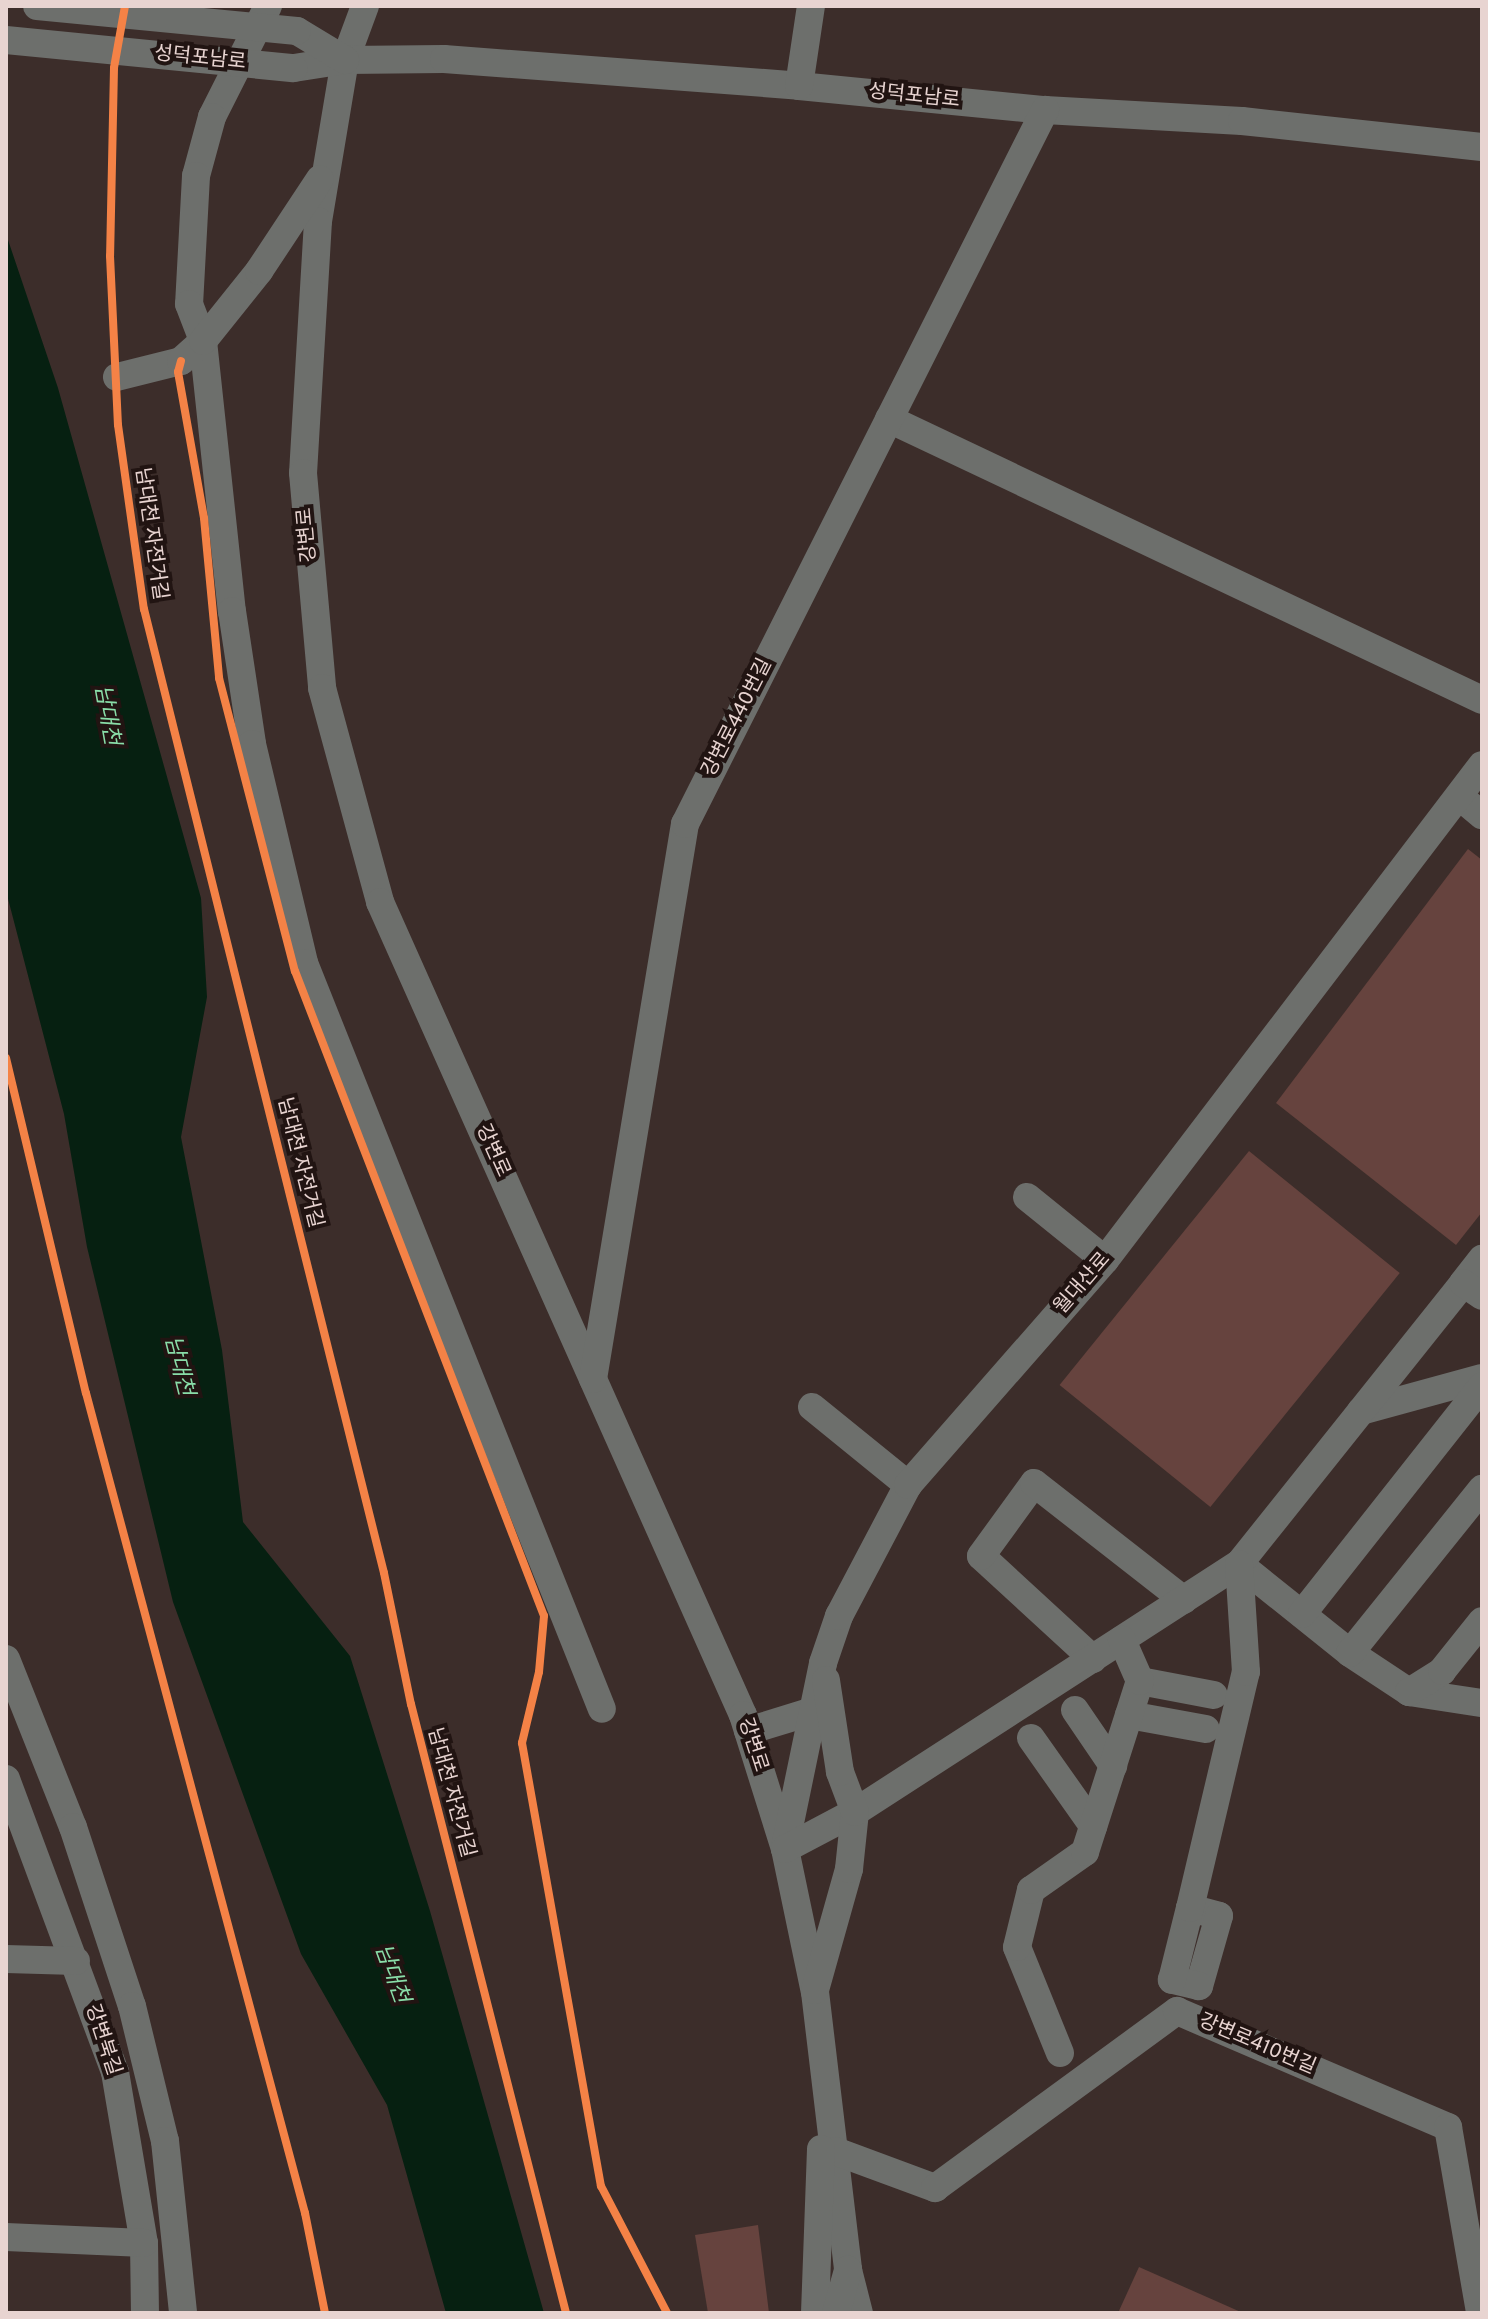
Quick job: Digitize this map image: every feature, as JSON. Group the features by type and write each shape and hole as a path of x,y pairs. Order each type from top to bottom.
{"street":[{"name":"성덕포남로","path":"37,6 297,31 345,60"},
{"path":"268,6 212,117 196,176 189,304 203,341 232,611 252,744 304,963 602,1709"},
{"name":"강변로","path":"365,6 345,60 318,221 303,473 322,688 380,902 748,1731 785,1849 815,1992 826,2057 848,2270 859,2313"},
{"path":"799,86 811,6"},
{"name":"성덕포남로","path":"6,40 294,68 345,60 444,59 799,86 1045,110 1242,121 1482,147"},
{"name":"강변로440번길","path":"593,1379 685,824 1045,110"},
{"path":"117,377 181,361 203,341 259,271 326,170"},
{"path":"889,419 1482,700"},
{"name":"월대산로","path":"785,1849 823,1663 857,1574 908,1485 1105,1260 1482,765"},
{"path":"1459,796 1482,815"},
{"path":"1027,1197 1105,1260"},
{"path":"785,1849 855,1812 1239,1564 1361,1411 1473,1289 1482,1259"},
{"path":"1361,1411 1482,1378"},
{"path":"1302,1614 1482,1386"},
{"path":"812,1407 908,1485"},
{"path":"1093,1659 981,1556 1034,1483 1184,1600"},
{"path":"1350,1653 1482,1489"},
{"path":"1239,1564 1350,1653 1409,1692 1482,1703"},
{"path":"1177,2011 1167,2003 1246,1672 1239,1564"},
{"path":"1409,1692 1442,1671 1482,1621"},
{"path":"1060,2053 1017,1947 1031,1890 1085,1852 1140,1681 1122,1640"},
{"path":"6,1659 73,1827 132,2006 165,2141 185,2309"},
{"path":"815,1992 849,1869 855,1812 840,1772 823,1663"},
{"path":"1140,1681 1214,1695"},
{"path":"1075,1710 1113,1766"},
{"path":"748,1731 813,1711"},
{"path":"1129,1715 1206,1729"},
{"path":"1031,1738 1093,1826"},
{"name":"강변북길","path":"6,1779 115,2072 144,2243 145,2313"},
{"path":"6,1959 76,1961"},
{"name":"강변로410번길","path":"835,2151 935,2188 1177,2011 1448,2127 1480,2313"},
{"path":"815,2313 826,2057"},
{"path":"835,2151 857,2184 866,2313"},
{"path":"6,2237 144,2243"},
{"name":"강변로","path":"836,2313 848,2270"}],"shaded area":[{"path":"1468,849 1482,860 1482,1212 1456,1245 1276,1103"},
{"path":"1249,1151 1400,1273 1210,1507 1060,1385"},
{"path":"758,2225 769,2313 708,2313 695,2235"},
{"path":"1139,2267 1243,2313 1118,2313"}],"water":[{"name":"남대천","path":"6,234 58,388 201,898 207,997 181,1137 222,1350 243,1522 350,1656 430,1911 544,2313 446,2313 387,2105 301,1954 173,1602 87,1247 64,1114 6,891"}],"cycle path":[{"name":"남대천 자전거길","path":"125,6 114,68 110,256 118,425 144,609 384,1573 411,1704 566,2313"},
{"path":"181,361 178,372 204,518 219,678 295,971 544,1616 539,1672 522,1743 601,2186 667,2313"},
{"path":"6,1058 86,1393 305,2213 325,2313"}]}
